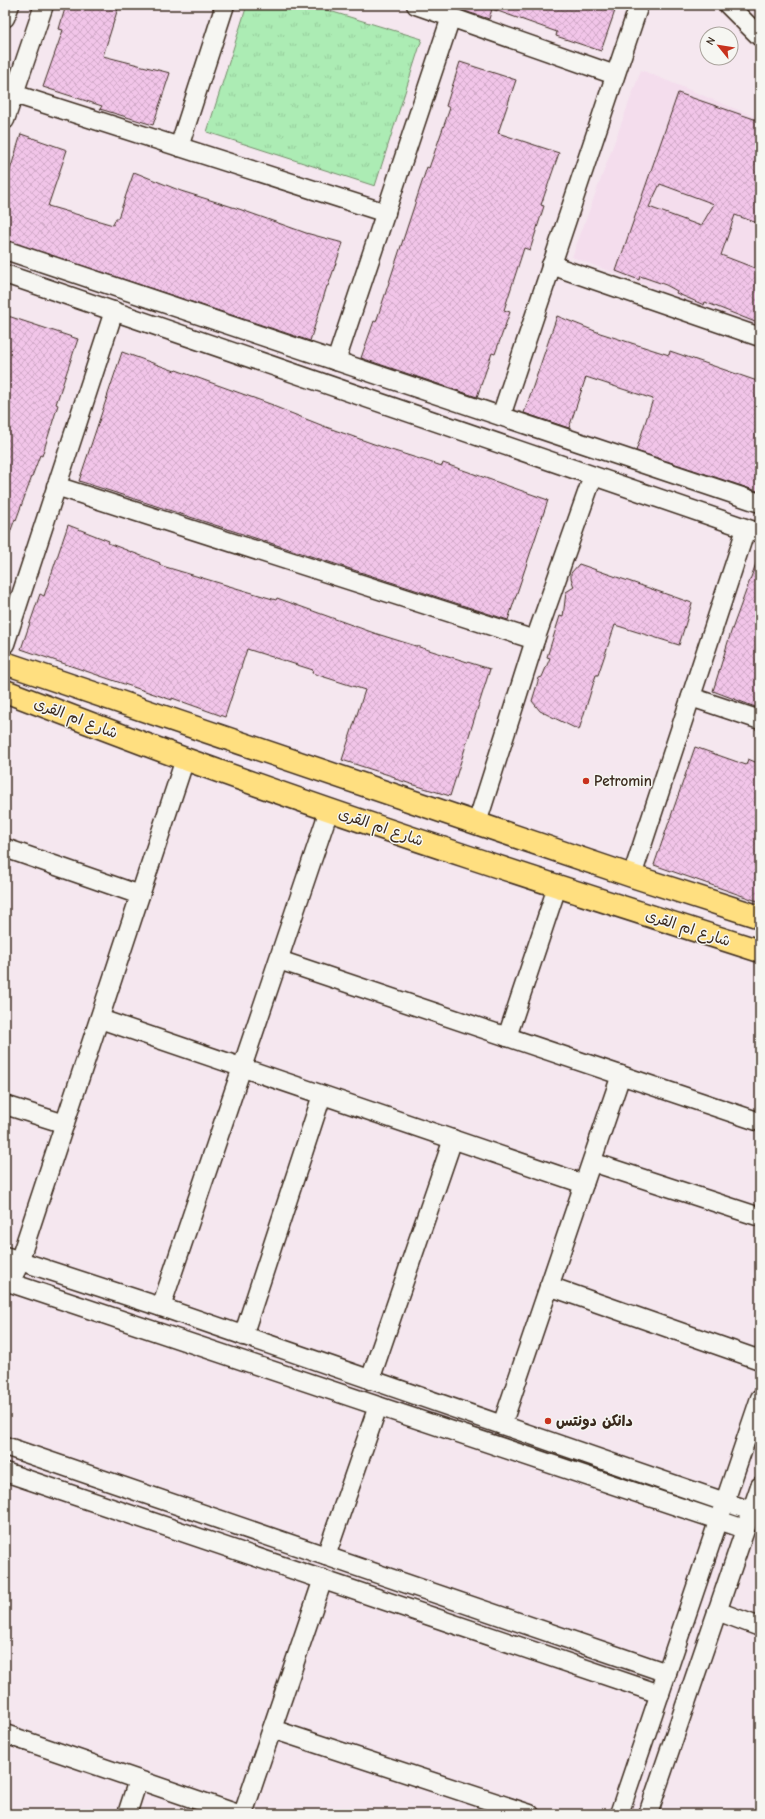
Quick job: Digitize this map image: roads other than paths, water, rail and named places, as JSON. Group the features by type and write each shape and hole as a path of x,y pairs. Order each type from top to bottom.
{"main road":[{"name":"شارع ام القرى","path":"5,663 632,876 753,915"},
{"name":"شارع ام القرى","path":"5,691 185,759 329,810 558,887 760,951"},
{"path":"736,944 753,915"}],"street":[{"path":"5,18 10,5"},
{"path":"5,120 44,5"},
{"path":"179,148 225,5"},
{"path":"416,5 615,75"},
{"path":"501,416 639,5"},
{"path":"728,5 760,37"},
{"path":"336,361 451,17"},
{"path":"14,94 386,213"},
{"path":"5,250 760,503"},
{"path":"552,265 760,337"},
{"path":"5,274 753,531 692,697 632,876"},
{"path":"5,644 114,311"},
{"path":"477,823 536,640 593,476"},
{"path":"56,486 536,640"},
{"path":"692,697 760,720"},
{"path":"185,759 65,1124 13,1259 8,1282 745,1529"},
{"path":"161,1307 329,810"},
{"path":"5,848 140,895"},
{"path":"507,1037 558,887"},
{"path":"279,960 760,1122"},
{"path":"100,1019 584,1184"},
{"path":"502,1425 622,1075"},
{"path":"243,1336 322,1094"},
{"path":"5,1105 65,1124"},
{"path":"370,1380 453,1139"},
{"path":"592,1162 760,1217"},
{"path":"13,1259 161,1307 752,1511"},
{"path":"549,1286 760,1360"},
{"path":"619,1814 760,1398"},
{"path":"326,1556 378,1406"},
{"path":"5,1446 667,1673"},
{"path":"5,1472 660,1694"},
{"path":"648,1814 760,1486"},
{"path":"243,1814 323,1579"},
{"path":"392,1603 397,1581"},
{"path":"717,1611 760,1627"},
{"path":"272,1729 530,1814"},
{"path":"5,1734 238,1814"},
{"path":"127,1814 138,1780"}],"place":[{"name":"Petromin","path":"586,781"},
{"name":"دانكن دونتس","path":"548,1421"}]}
